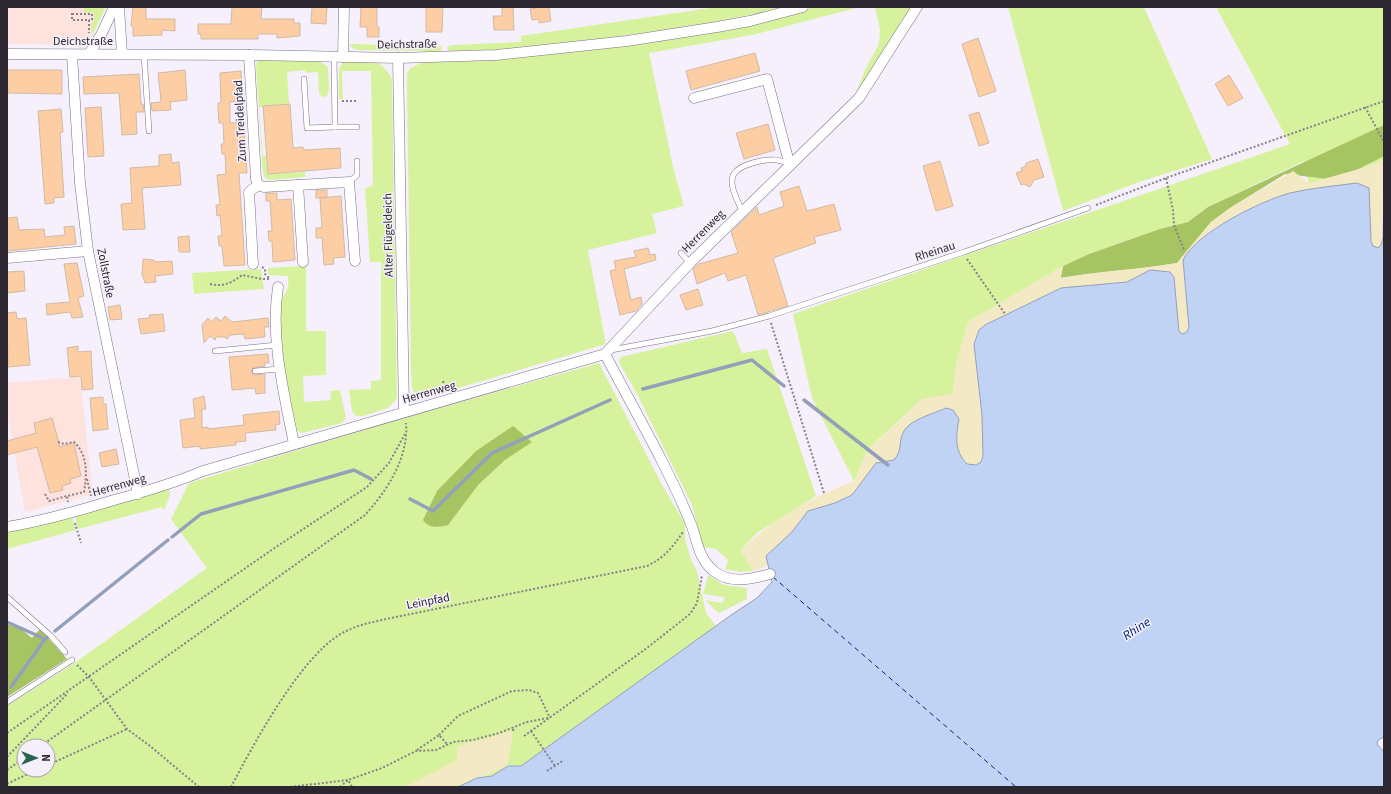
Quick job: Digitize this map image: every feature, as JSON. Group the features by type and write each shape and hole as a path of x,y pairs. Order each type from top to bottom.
{"street":[{"path":"89,54 114,7"},
{"path":"119,7 122,54"},
{"path":"338,57 344,7"},
{"name":"Deichstraße","path":"7,54 249,55 398,58 496,55 612,43 723,26 803,7"},
{"name":"Herrenweg","path":"7,527 31,523 138,494 203,471 608,352 690,263 860,98 917,7"},
{"name":"Zollstraße","path":"72,55 80,183 88,251 138,494"},
{"name":"Zum Treidelpfad","path":"249,55 256,178 258,185"},
{"name":"Alter Flügeldeich","path":"398,58 404,412"},
{"path":"694,98 767,79 790,166"},
{"path":"253,264 249,192 258,185 264,187 349,182 355,261"},
{"path":"298,185 303,262"},
{"path":"7,258 88,251"},
{"path":"278,287 275,307 280,369 294,444"},
{"path":"608,352 681,498 693,527 698,552 705,569 735,580 752,580 770,574"}],"lane":[{"path":"144,54 149,131"},
{"path":"335,127 334,101 338,57"},
{"path":"304,79 307,128 357,127"},
{"path":"742,211 732,183 733,175 737,169 743,166 774,160 782,161 790,166"},
{"path":"349,182 357,175 357,161"},
{"name":"Rheinau","path":"608,352 712,331 768,316 964,252 1088,208"},
{"path":"681,253 690,263"},
{"path":"215,351 278,345"},
{"path":"255,371 280,369"},
{"path":"7,597 51,636 65,652"},
{"path":"7,702 72,660"}],"path":[{"path":"89,20 72,20 72,14 92,14 92,20 89,20 90,38 96,43"},
{"path":"334,101 357,100"},
{"path":"1088,208 1166,178 1384,101"},
{"path":"1365,107 1384,142"},
{"path":"1166,178 1173,210 1174,225 1184,250"},
{"path":"253,264 263,267 266,274 278,287"},
{"path":"969,264 1005,314"},
{"path":"210,284 218,286 228,284 242,275 262,280 270,279"},
{"path":"768,316 824,493"},
{"path":"7,733 367,487 389,463 407,431 406,445 401,458 378,501 365,515 53,738"},
{"path":"58,442 64,444 74,442 82,450 86,478 91,495"},
{"path":"45,494 49,501 84,492 86,478"},
{"path":"67,496 68,501"},
{"path":"74,516 81,543"},
{"name":"Leinpfad","path":"231,787 249,752 306,666 324,647 339,635 360,625 391,618 647,566 660,560 669,552 685,530 693,527"},
{"path":"524,736 647,648 690,614 697,603 705,569"},
{"path":"89,677 127,729 199,787"},
{"path":"7,757 71,689"},
{"path":"290,787 348,780 382,768 416,751 439,735 458,716 512,691 529,690 538,693 550,718"},
{"path":"416,751 436,750 448,744 473,740 527,722 550,718"},
{"path":"513,731 514,727"},
{"path":"56,761 127,729"},
{"path":"531,731 555,766"},
{"path":"439,735 448,744"},
{"path":"547,771 564,760"},
{"path":"7,770 16,764"},
{"path":"7,784 19,778"},
{"path":"340,787 348,780"},
{"path":"348,780 352,787"}],"shaded area":[{"path":"7,7 84,7 84,13 94,13 92,36 81,45 7,44"},
{"path":"80,377 93,494 25,512 7,410 7,383"}],"green space":[{"path":"84,7 106,7 92,36 91,24 94,21 94,13 84,13"},
{"path":"717,7 786,7 689,26 592,40 463,53 448,51 447,47 453,45 521,42 521,36"},
{"path":"815,7 860,7 752,35 649,53 674,171 684,206 652,214 657,233 588,250 606,344 435,395 424,397 416,395 412,388 411,370 407,88 407,74 410,68 426,61 480,60 794,13"},
{"path":"875,7 912,7 854,98 865,70 879,44 880,29"},
{"path":"1008,7 1144,7 1212,159 1139,182 1063,211"},
{"path":"1216,7 1384,7 1384,159 1370,166 1309,184 1304,161 1208,207 1188,222 1160,229 1089,254 1063,266 968,322 956,365 953,394 922,399 868,449 854,481 812,398 793,314 1290,144"},
{"path":"350,44 442,46 441,51 438,53 424,51 358,50 352,48"},
{"path":"259,60 319,61 328,67 329,89 327,96 322,97 319,93 318,72 307,73 304,70 287,72 289,104 259,107 263,156 266,156 268,174 305,172 305,177 269,180 265,178 263,173 256,64"},
{"path":"373,62 383,67 392,79 397,398 388,408 363,416 356,416 352,411 349,390 371,389 371,381 381,380 381,262 370,262 365,188 373,186 371,71 342,71 343,99 339,99 339,70 342,63"},
{"path":"1384,125 1384,156 1337,180 1285,174 1230,208 1211,222 1177,263 1060,278 1063,266 1089,254 1160,229 1188,222 1208,207"},
{"path":"306,266 306,331 326,331 326,375 303,376 304,402 331,400 330,391 340,390 346,418 342,423 302,433 297,430 291,410 284,373 278,319 280,302 288,288 288,276 270,275 268,274 268,268"},
{"path":"261,269 264,289 194,294 192,273"},
{"path":"733,331 742,353 767,349 816,496 757,533 741,550 753,571 740,572 725,569 728,560 716,549 703,547 692,505 637,394 619,362 621,357"},
{"path":"599,363 661,483 685,524 685,539 691,560 697,571 706,613 716,626 521,766 508,765 493,776 477,778 458,787 7,787 7,706 76,662 207,568 171,519 189,483 384,424"},
{"path":"513,426 532,442 505,460 479,484 448,525 434,527 425,523 423,520 437,491 476,451"},
{"path":"169,488 170,495 164,510 162,507 78,529 75,516"},
{"path":"72,517 76,530 7,549 7,532"},
{"path":"708,575 724,585 747,588 747,599 719,613 705,600 723,603 724,597 703,594"},
{"path":"7,624 21,629 32,638 40,629 67,659 7,697"}],"sand":[{"path":"1384,159 1381,245 1378,248 1373,246 1371,241 1369,188 1357,183 1291,193 1269,200 1235,216 1209,232 1183,260 1189,327 1187,332 1183,334 1179,333 1163,271 1150,270 1127,282 1061,288 985,325 975,338 974,344 982,415 983,456 981,462 976,465 967,464 963,459 957,443 959,419 902,434 900,453 894,460 876,463 852,495 835,503 808,511 792,532 766,556 767,566 753,571 741,551 753,539 766,528 808,501 854,481 868,450 922,399 953,394 956,365 968,322 1063,266 1061,278 1177,263 1211,222 1230,208 1293,171 1309,183 1370,166"},
{"path":"513,731 508,764 492,773 455,787 405,787 457,760 457,746"}],"water":[{"name":"Rhine","path":"1357,183 1369,188 1371,241 1373,246 1378,248 1381,245 1383,238 1384,188 1384,737 1378,740 1377,744 1384,752 1384,787 458,787 477,778 492,776 508,766 521,766 757,598 772,582 766,556 792,532 808,511 835,503 852,495 876,463 894,460 899,450 903,433 910,424 946,408 953,410 959,419 957,443 960,454 967,464 976,465 981,462 983,456 982,415 974,344 979,330 985,325 1061,288 1127,282 1150,270 1170,272 1174,277 1179,332 1183,334 1187,332 1189,327 1183,260 1190,249 1215,229 1231,219 1247,210 1278,197 1306,190"}],"building":[{"path":"133,7 146,7 146,19 175,19 175,31 162,30 162,35 133,36 133,26 131,26"},
{"path":"232,7 262,7 261,19 294,19 294,23 300,23 300,36 277,38 277,34 258,34 258,39 201,39 201,34 198,34 198,24 231,24"},
{"path":"312,7 327,7 326,24 311,23"},
{"path":"361,7 377,7 377,27 379,27 379,37 367,37 367,27 360,27"},
{"path":"426,7 443,7 442,32 426,32"},
{"path":"502,7 513,7 514,30 494,30 493,16 502,16"},
{"path":"549,7 551,21 539,23 539,19 532,20 530,9"},
{"path":"978,38 996,91 979,97 962,44"},
{"path":"755,53 760,71 691,90 686,71"},
{"path":"7,70 62,70 62,94 8,93"},
{"path":"185,70 187,100 170,102 171,110 152,111 151,103 160,102 161,100 158,73"},
{"path":"241,71 243,101 230,102 230,123 244,122 247,173 239,173 245,265 224,266 222,246 219,246 218,236 222,236 220,215 217,216 216,205 220,205 217,175 226,174 225,154 222,154 221,144 224,144 223,123 219,123 218,108 218,103 221,103 220,73"},
{"path":"139,74 141,104 143,104 144,112 136,112 137,134 122,135 119,93 84,94 83,77"},
{"path":"1229,75 1243,98 1228,106 1215,84"},
{"path":"290,104 293,148 303,147 304,150 340,148 341,168 268,174 263,106"},
{"path":"101,107 104,156 88,157 85,108"},
{"path":"61,109 63,132 60,133 64,197 54,198 54,203 45,204 38,111"},
{"path":"979,112 989,143 979,146 969,115"},
{"path":"768,124 775,150 744,159 736,133"},
{"path":"171,154 172,163 179,162 181,185 142,188 145,229 123,230 121,204 132,203 130,168 159,166 159,155"},
{"path":"1038,159 1044,177 1034,180 1030,187 1024,184 1021,185 1016,173 1022,171 1021,168 1026,166 1026,163"},
{"path":"940,161 953,206 936,211 923,166"},
{"path":"799,186 807,211 834,204 841,230 814,237 816,243 773,258 788,306 758,315 746,275 728,281 725,273 697,284 693,269 699,264 738,253 731,232 757,207 759,215 784,206 780,192"},
{"path":"316,190 327,190 327,197 316,198"},
{"path":"266,193 277,193 277,200 291,199 295,260 273,262 272,241 269,241 268,231 272,231 270,201 266,201"},
{"path":"341,196 345,257 333,258 334,264 324,265 322,238 316,238 316,228 322,228 320,198"},
{"path":"17,217 19,230 44,229 45,237 65,235 64,227 74,226 76,244 7,251 7,218"},
{"path":"189,236 190,252 179,252 178,237"},
{"path":"648,248 650,255 655,254 656,260 624,269 631,300 641,297 642,304 636,311 620,315 610,271 616,269 614,261 636,257 634,251"},
{"path":"143,259 154,260 154,262 172,261 173,274 155,276 156,282 145,283 142,274"},
{"path":"77,263 84,296 78,298 83,317 72,318 70,312 47,315 46,304 70,302 64,264"},
{"path":"24,271 25,291 7,293 7,272"},
{"path":"698,289 703,305 686,310 680,295"},
{"path":"120,305 122,319 110,320 108,307"},
{"path":"16,312 17,319 26,318 30,365 8,367 7,313"},
{"path":"163,314 165,331 141,334 138,319 150,318 149,315"},
{"path":"225,316 232,322 268,318 269,327 264,327 265,337 245,339 244,334 230,335 227,339 225,337 216,337 215,340 210,336 204,343 202,325 208,318 212,322 216,317 221,321"},
{"path":"78,346 78,352 91,351 93,389 82,390 81,376 70,377 67,348"},
{"path":"268,354 269,363 264,363 265,366 253,368 251,371 254,375 265,374 265,393 256,394 255,388 232,390 229,357"},
{"path":"204,396 206,409 202,409 202,428 208,427 208,429 244,425 243,415 279,411 280,424 275,425 276,430 245,433 246,441 236,442 236,445 200,449 200,446 183,448 180,420 195,418 193,399"},
{"path":"103,397 103,404 106,404 108,429 93,431 90,398"},
{"path":"52,418 60,447 74,443 81,476 70,479 71,483 62,486 63,490 50,493 37,447 7,455 7,441 36,433 34,423"},
{"path":"116,449 119,464 102,467 99,453"}],"waterway":[{"path":"643,389 752,360 784,386"},
{"path":"410,499 433,511 492,453 610,400"},
{"path":"804,400 888,465"},
{"path":"172,537 201,514 354,470 371,479"},
{"path":"55,631 168,540"},
{"path":"7,622 45,639"},
{"path":"11,687 45,639 50,635"}],"ferry route":[{"path":"773,577 1016,787"}]}
